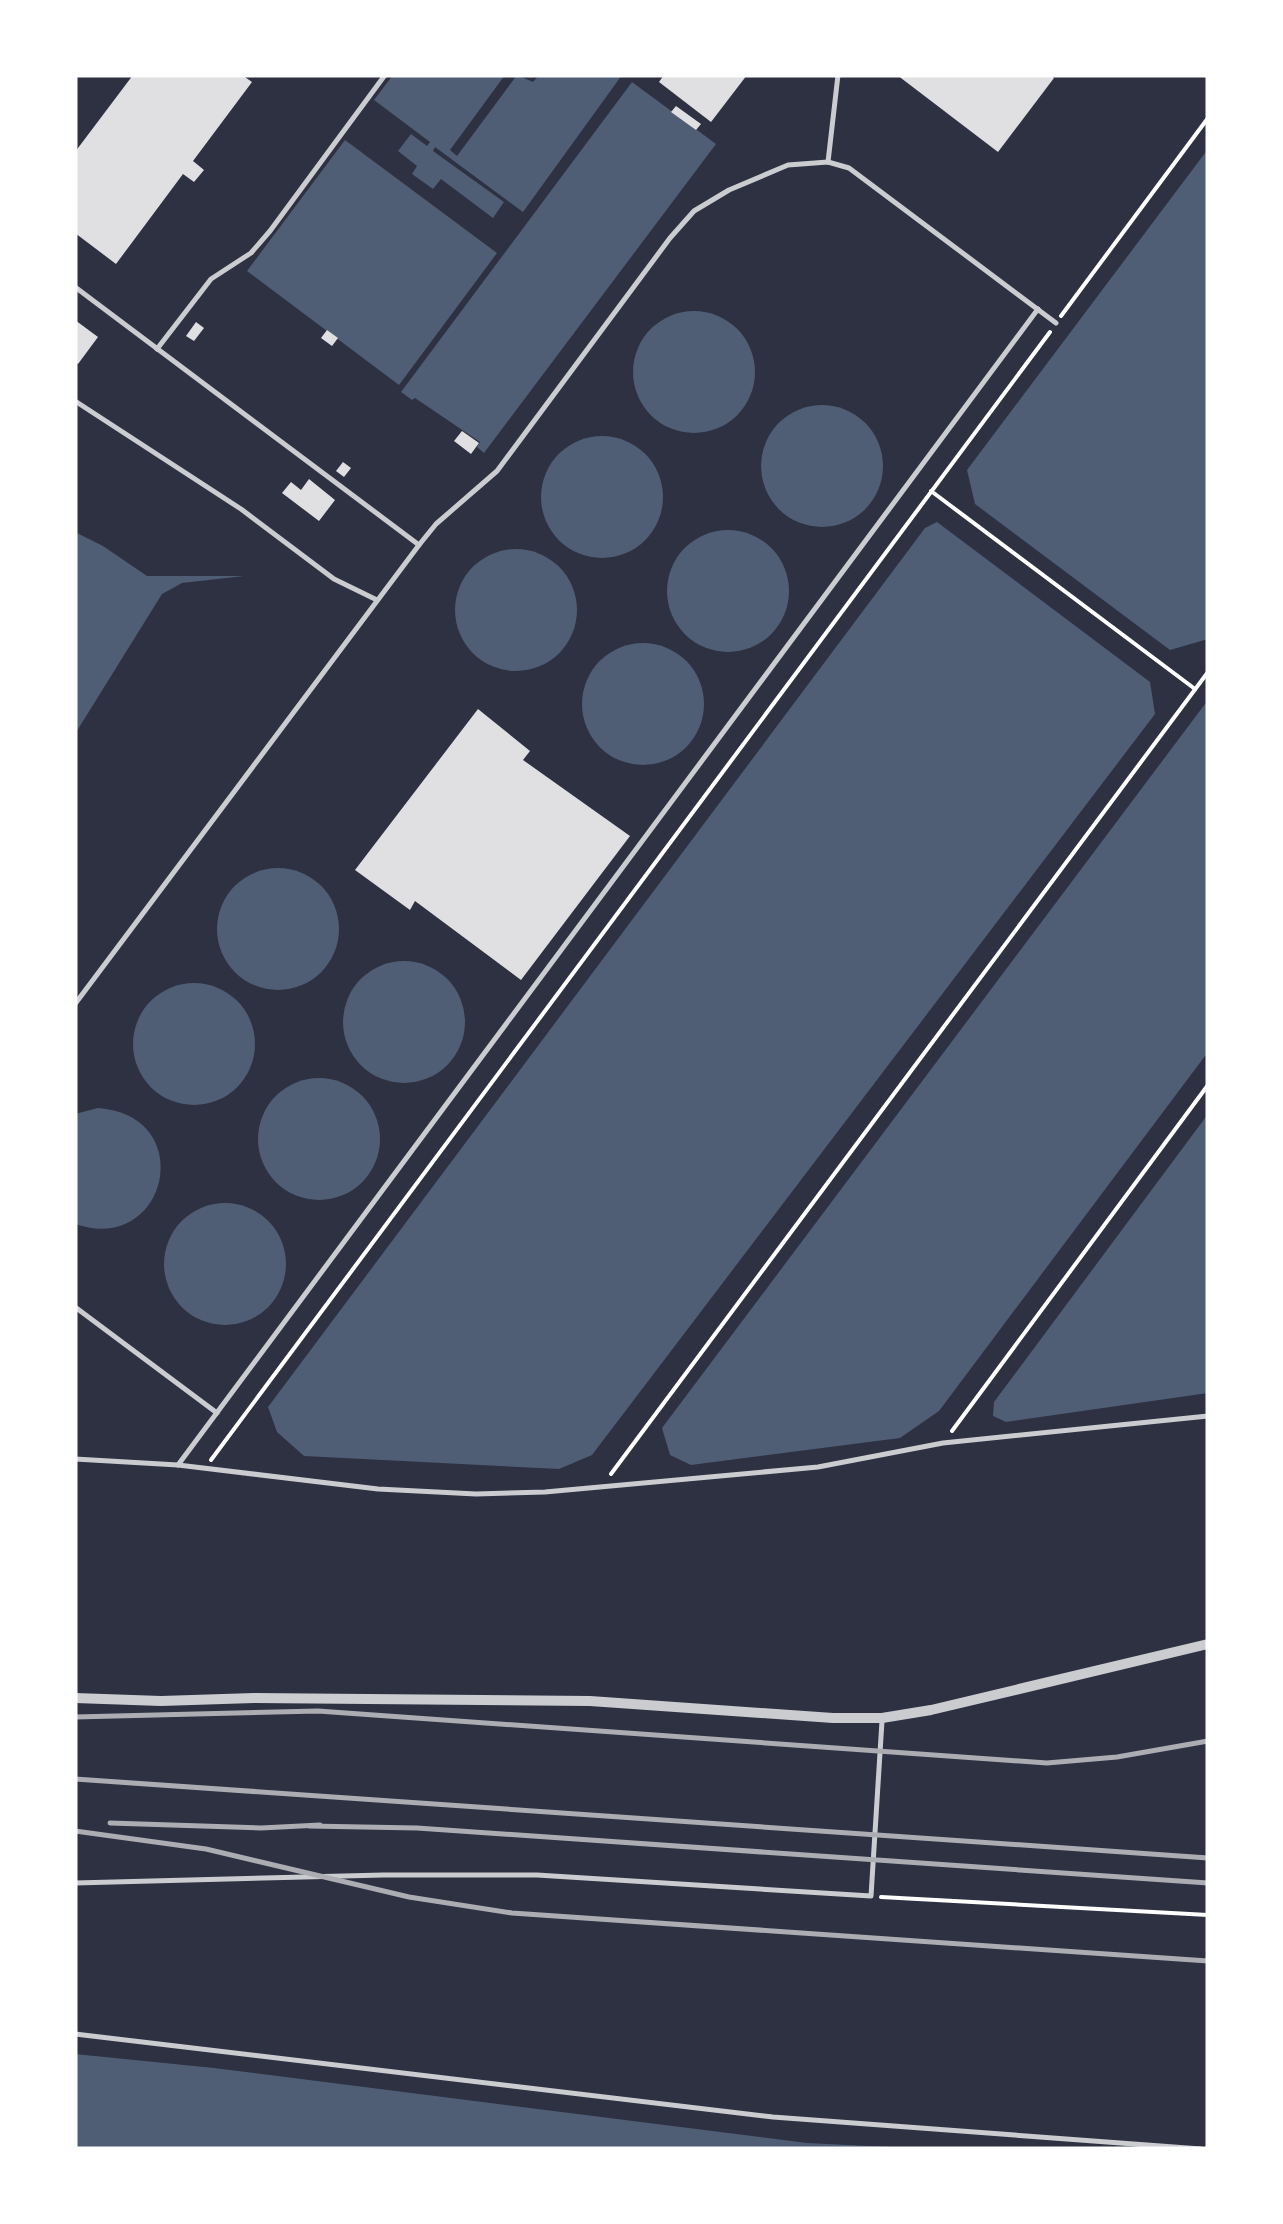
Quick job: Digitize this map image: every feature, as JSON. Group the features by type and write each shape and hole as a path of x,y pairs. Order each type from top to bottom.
{"street":[{"path":"75,1698 590,1701 882,1718 931,1710 1208,1644"}],"lane":[{"path":"157,348 211,279 251,253 270,232 385,75"},
{"path":"828,162 838,75"},
{"path":"75,1004 419,545 436,524 497,471 694,211 729,190 788,165 828,162 849,168 1056,323"},
{"path":"75,287 419,545"},
{"path":"178,1464 1038,309"},
{"path":"75,401 241,509 334,578 377,600"},
{"path":"75,1307 217,1413"},
{"path":"75,1459 178,1464 378,1489 476,1494 818,1467 944,1443 1208,1416"},
{"path":"75,1883 537,1875 871,1896 882,1718"},
{"path":"75,2034 773,2117 1202,2149"}],"path":[{"path":"206,1468 1208,118"},
{"path":"931,491 1195,689"},
{"path":"602,1487 1208,672"},
{"path":"944,1443 1208,1085"},
{"path":"871,1896 1208,1915"}],"water":[{"path":"393,75 505,75 450,150 457,156 517,75 533,82 539,75 622,75 523,212 435,147 433,151 504,202 493,218 441,179 433,189 412,174 417,166 398,151 411,134 427,146 430,142 374,100"},
{"path":"632,82 716,144 484,453 477,447 480,442 401,392"},
{"path":"345,140 497,253 399,385 247,271"},
{"path":"1208,149 1208,639 1170,650 975,504 967,470"},
{"path":"694,311 717,316 737,329 750,349 755,372 750,395 737,415 717,428 694,433 671,428 651,415 638,395 633,372 638,349 651,329 671,316"},
{"path":"822,405 845,410 865,423 878,443 883,466 878,489 865,509 845,522 822,527 799,522 779,509 766,489 761,466 766,443 779,423 799,410"},
{"path":"602,436 625,441 645,454 658,474 663,497 658,520 645,540 625,553 602,558 579,553 559,540 546,520 541,497 546,474 559,454 579,441"},
{"path":"937,522 1150,682 1155,714 592,1455 559,1469 304,1456 277,1432 268,1407 925,528"},
{"path":"728,530 751,535 771,548 784,568 789,591 784,614 771,634 751,647 728,652 705,647 685,634 672,614 667,591 672,568 685,548 705,535"},
{"path":"75,532 147,576 244,576 182,583 162,594 75,734"},
{"path":"516,549 539,554 559,567 572,587 577,610 572,633 559,653 539,666 516,671 493,666 473,653 460,633 455,610 460,587 473,567 493,554"},
{"path":"643,643 666,648 686,661 699,681 704,704 699,727 686,747 666,760 643,765 620,760 600,747 587,727 582,704 587,681 600,661 620,648"},
{"path":"1208,700 1208,1052 939,1411 900,1438 691,1465 670,1455 662,1428"},
{"path":"278,868 301,873 321,886 334,906 339,929 334,952 321,972 301,985 278,990 255,985 235,972 222,952 217,929 222,906 235,886 255,873"},
{"path":"404,961 427,966 447,979 460,999 465,1022 460,1045 447,1065 427,1078 404,1083 381,1078 361,1065 348,1045 343,1022 348,999 361,979 381,966"},
{"path":"194,983 217,988 237,1001 250,1021 255,1044 250,1067 237,1087 217,1100 194,1105 171,1100 151,1087 138,1067 133,1044 138,1021 151,1001 171,988"},
{"path":"319,1078 342,1083 362,1096 375,1116 380,1139 375,1162 362,1182 342,1195 319,1200 296,1195 276,1182 263,1162 258,1139 263,1116 276,1096 296,1083"},
{"path":"98,1108 130,1116 150,1134 160,1156 159,1181 150,1203 132,1220 107,1228 75,1224 75,1114"},
{"path":"1208,1114 1208,1393 1006,1422 993,1416 994,1402"},
{"path":"225,1203 248,1208 268,1221 281,1241 286,1264 281,1287 268,1307 248,1320 225,1325 202,1320 182,1307 169,1287 164,1264 169,1241 182,1221 202,1208"},
{"path":"75,2054 807,2143 933,2149 75,2149"}],"building":[{"path":"133,75 242,75 252,82 193,161 204,170 194,182 183,174 116,264 75,233 75,152"},
{"path":"664,75 747,75 711,122 659,82"},
{"path":"897,75 1050,75 1054,78 998,152"},
{"path":"676,106 701,124 696,130 671,112"},
{"path":"75,320 98,337 78,364 75,361"},
{"path":"196,322 204,328 194,341 186,336"},
{"path":"327,330 338,338 332,346 321,338"},
{"path":"462,431 479,443 471,454 454,441"},
{"path":"343,462 351,468 344,477 336,471"},
{"path":"309,479 335,500 319,521 282,493 291,482 301,490"},
{"path":"478,709 530,751 523,760 630,836 521,980 415,901 410,910 355,870"}],"railway":[{"path":"75,1717 318,1711 1047,1763 1117,1757 1208,1741"},
{"path":"75,1779 1208,1858"},
{"path":"110,1823 261,1828 320,1825"},
{"path":"309,1826 417,1828 1208,1883"},
{"path":"75,1831 206,1849 409,1897 512,1913 1208,1961"}]}
